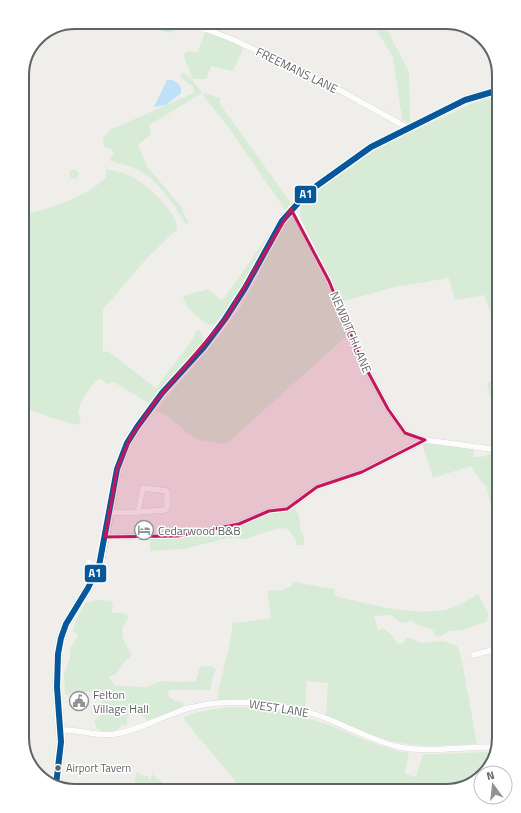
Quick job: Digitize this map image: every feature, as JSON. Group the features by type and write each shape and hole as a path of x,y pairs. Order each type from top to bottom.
{"highway":[{"path":"57,780 61,748 61,730 56,687 58,654 61,638 66,624 97,569 105,537 117,469 130,438 154,402 204,347 225,319 245,288 275,233 291,209 308,192 370,147 465,100 492,92"}],"street":[{"name":"FREEMANS LANE","path":"205,29 234,40 341,91 408,128"},
{"name":"NEWDITCH LANE","path":"291,209 295,214 329,281 360,357 396,423 405,433 425,440 492,449"},
{"path":"105,537 178,536 239,524 269,511 287,509 317,487 362,472 425,440"},
{"path":"109,512 127,513 166,510 168,507 167,491 143,488 138,512"},
{"path":"88,562 97,569"},
{"path":"474,655 492,650"},
{"name":"WEST LANE","path":"61,730 75,730 103,735 115,734 135,729 175,712 197,706 222,702 238,702 286,707 306,712 320,716 364,735 401,747 440,749 491,747"}],"highlighted area":[{"path":"291,209 329,281 360,357 388,409 405,433 425,440 362,472 317,487 287,509 269,511 239,524 178,536 105,537 117,469 130,438 154,403 225,319"}],"green space":[{"path":"156,29 177,29 169,33"},
{"path":"376,29 387,29 409,72 410,121 408,123 402,119 393,57"},
{"path":"206,31 244,47 233,71 211,66 206,79 193,79 183,54 189,51 197,53"},
{"path":"182,72 191,79 202,93 149,125 151,134 138,145 147,166 181,207 188,222 186,225 171,201 151,179 134,168 110,161 114,152 110,148 104,147 103,138 110,130 194,93 193,86 180,76"},
{"path":"204,93 220,98 220,104 291,203 286,211 229,128 203,95"},
{"path":"492,98 492,318 484,295 455,300 449,278 395,287 340,302 320,257 301,221 300,211 303,203 319,189 369,154 471,104"},
{"path":"74,169 79,174 74,179 69,174"},
{"path":"106,169 121,172 136,179 148,188 168,208 176,223 177,229 146,259 103,309 103,351 109,352 156,388 191,342 196,331 199,330 202,334 203,342 152,401 148,403 114,382 108,384 99,378 83,398 78,413 81,419 78,425 49,417 29,409 29,213 66,202 96,186 106,178"},
{"path":"292,215 294,216 321,268 349,334 226,444 200,440 190,435 167,415 155,411 216,340 240,308 260,273 260,270 279,233"},
{"path":"273,229 236,297 217,323 212,325 208,324 192,312 186,305 183,296 208,289 222,301"},
{"path":"492,381 492,404 487,383"},
{"path":"426,443 474,449 473,457 481,457 492,453 492,509 486,485 482,483 471,466 433,478 422,444"},
{"path":"294,507 299,515 301,533 303,533 305,545 296,545 296,540 287,528 276,529 245,539 228,538 184,549 150,551 150,539 180,539 269,512"},
{"path":"294,582 334,589 335,596 362,603 406,611 434,611 448,609 460,605 478,594 488,613 487,621 463,630 449,631 440,637 435,635 433,630 418,625 412,621 401,623 391,615 374,616 378,630 383,628 398,644 404,643 406,638 411,638 421,643 441,641 458,647 477,744 433,746 406,744 355,729 326,716 328,683 307,681 305,709 248,699 217,700 233,621 236,623 271,618 267,591 286,589"},
{"path":"96,600 111,601 113,605 112,613 122,613 129,618 125,623 122,632 124,641 132,655 125,661 116,674 108,677 115,686 148,687 161,681 196,681 200,667 211,666 216,669 210,690 169,690 168,693 170,698 182,702 184,705 181,708 148,722 144,716 140,715 136,711 131,712 127,719 127,725 120,726 118,730 102,732 97,728 94,721 104,712 103,705 96,691 71,693 68,696 65,694 64,673 70,658 72,645 78,636 73,631 76,620 86,602 89,603"},
{"path":"235,707 266,709 297,715 317,721 385,747 409,753 405,774 416,777 423,754 490,752 483,765 473,765 473,775 461,782 455,783 238,784 185,721 184,717 209,710"},
{"path":"137,772 139,772 139,775 148,776 148,779 151,779 152,774 162,782 162,784 141,784 134,781"}],"water":[{"path":"167,80 172,80 177,83 181,88 181,93 166,105 154,107"}],"transit line":[{"name":"A1","path":"57,780 61,742 57,687 58,654 61,638 66,624 88,588 99,566 117,469 127,443 137,427 162,393 204,347 225,319 245,288 282,221 308,192 371,147 465,100 492,92"}],"place":[{"name":"Cedarwood B&B","path":"144,530"},
{"name":"Felton Village Hall","path":"79,701"},
{"name":"Airport Tavern","path":"58,768"}]}
